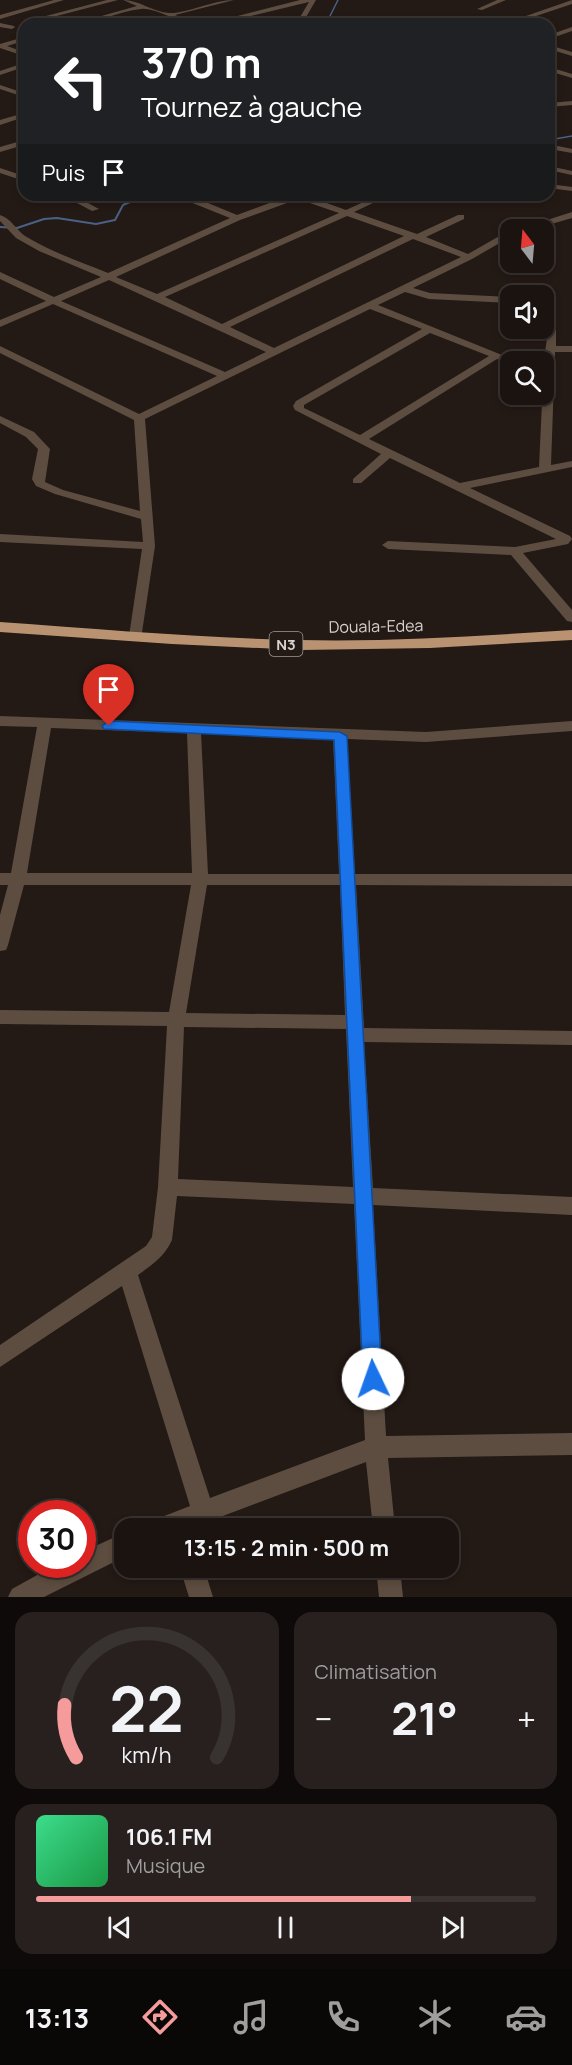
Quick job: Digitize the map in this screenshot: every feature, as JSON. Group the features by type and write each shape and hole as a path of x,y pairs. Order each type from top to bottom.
{"highway":[{"name":"Douala-Edea","path":"0,627 136,636 344,645 454,643 572,635"}],"street":[{"path":"0,17 61,0"},
{"path":"42,18 115,0"},
{"path":"126,0 176,18"},
{"path":"167,15 231,0"},
{"path":"234,18 308,0"},
{"path":"302,18 313,0"},
{"path":"480,9 503,0"},
{"path":"523,18 572,2"},
{"path":"26,3 37,7"},
{"path":"97,18 143,6"},
{"path":"0,25 12,27"},
{"path":"555,28 570,31"},
{"path":"555,35 570,31"},
{"path":"0,46 18,41"},
{"path":"0,46 18,52"},
{"path":"555,49 572,54"},
{"path":"0,73 18,67"},
{"path":"555,71 572,76"},
{"path":"0,87 18,93"},
{"path":"555,104 572,103"},
{"path":"0,123 18,117"},
{"path":"0,150 18,144"},
{"path":"558,148 572,151"},
{"path":"555,169 572,173"},
{"path":"0,170 18,177"},
{"path":"555,187 572,189"},
{"path":"78,201 95,209"},
{"path":"195,201 237,218"},
{"path":"0,324 179,246 237,218 282,201"},
{"path":"315,201 469,257"},
{"path":"157,297 372,201"},
{"path":"554,220 572,215"},
{"path":"223,327 461,217"},
{"path":"0,218 7,221 19,236 42,249 157,297 272,351"},
{"path":"139,418 272,351 469,257 500,239"},
{"path":"0,275 224,375"},
{"path":"403,288 429,296 500,300"},
{"path":"369,305 500,357"},
{"path":"388,545 515,551 564,541 566,538 300,410 298,406 300,403 431,328"},
{"path":"552,339 551,349 572,349"},
{"path":"0,349 139,418"},
{"path":"361,439 497,356"},
{"path":"545,470 546,405"},
{"path":"136,636 149,546 139,418"},
{"path":"0,419 34,436 44,448 38,479 40,483 58,492 148,517"},
{"path":"357,481 388,454"},
{"path":"459,487 572,464"},
{"path":"0,538 149,546"},
{"path":"515,551 572,618"},
{"path":"0,721 340,736 426,737 572,726"},
{"path":"0,945 18,879 45,724"},
{"path":"0,1357 153,1253 162,1240 168,1187 176,1020 200,881 194,728"},
{"path":"340,736 376,1447 383,1518"},
{"path":"0,879 572,880"},
{"path":"0,1017 176,1020 572,1038"},
{"path":"168,1187 572,1206"},
{"path":"128,1271 203,1512"},
{"path":"191,1518 376,1447 572,1444"},
{"path":"96,1558 114,1550"},
{"path":"20,1597 56,1578"},
{"path":"195,1578 201,1597"},
{"path":"389,1578 391,1597"}],"waterway":[{"path":"329,18 338,0"},
{"path":"555,139 572,136"},
{"path":"0,227 17,228 44,219 57,218 96,224 115,220 123,205 132,201"}],"route":[{"path":"109,726 340,736 373,1379"}]}
